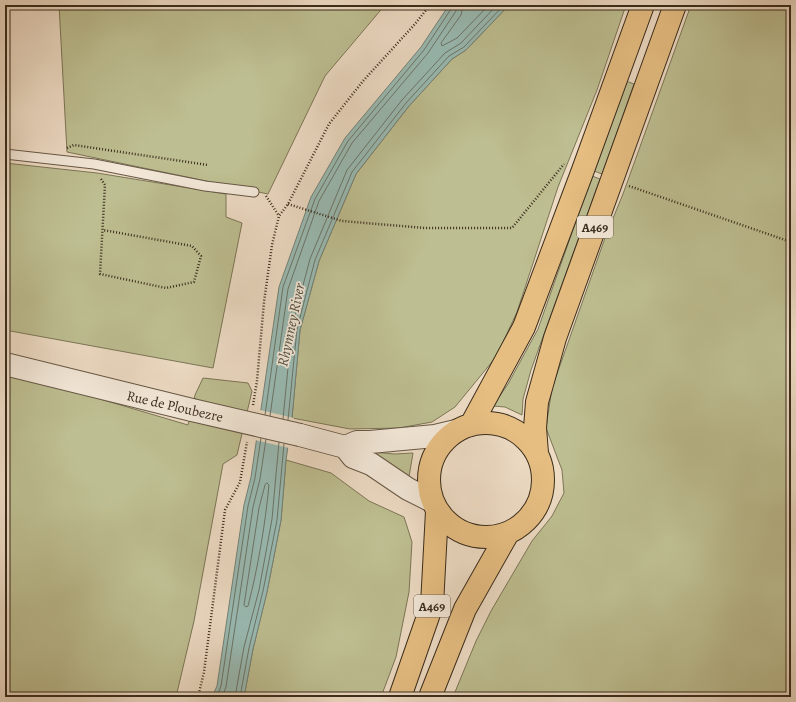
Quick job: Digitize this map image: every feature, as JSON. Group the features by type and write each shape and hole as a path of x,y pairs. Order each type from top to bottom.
{"main road":[{"name":"A469","path":"464,428 524,327 644,5"},
{"name":"A469","path":"537,453 535,428 537,402 555,338 675,5"},
{"path":"490,423 509,428 525,438 537,453 543,471 543,490 536,508 524,523 508,533 492,537 476,537 461,532 448,523 435,506 429,480 432,459 444,442 464,428 490,423"},
{"name":"A469","path":"400,697 432,605 435,506"},
{"name":"A469","path":"430,697 465,609 508,533"}],"street":[{"name":"Rue de Ploubezre","path":"5,364 345,446 356,442 435,436 464,428"},
{"name":"Rue de Ploubezre","path":"345,446 353,456 371,464 435,506"}],"lane":[{"path":"5,154 94,164 206,186 254,192"}],"path":[{"path":"252,410 257,381 264,302 272,245 279,216 288,204 330,124 363,81 415,24 430,5"},
{"path":"42,158 74,145 208,166"},
{"path":"94,164 105,185 100,274 166,288 194,282 201,256 192,246 103,230"},
{"path":"288,204 342,221 425,228 512,228 564,164 568,165"},
{"path":"623,184 791,242"},
{"path":"254,192 264,193 279,216"},
{"path":"198,697 204,672 225,510 240,482 247,439"}],"green space":[{"path":"59,5 385,5 325,76 268,194 67,152"},
{"path":"509,5 626,5 597,90 558,187 517,312 496,357 455,407 432,422 399,428 350,429 292,418 300,330 319,261 356,174 409,106 452,59 466,50"},
{"path":"691,5 791,5 791,697 453,697 476,641 491,611 532,541 552,516 564,493 562,470 546,428 552,388 605,238 623,194"},
{"path":"626,81 634,84 602,174 594,171"},
{"path":"5,163 97,173 226,194 226,217 242,223 213,368 5,330"},
{"path":"592,176 600,179 531,370 523,399 522,415 505,407 493,406 508,384 538,329"},
{"path":"5,373 63,388 188,425 195,395 203,378 248,383 252,391 237,455 223,464 194,621 176,697 8,697 5,690"},
{"path":"371,452 395,454 413,453 409,477"},
{"path":"286,460 331,473 369,501 404,517 412,542 409,592 396,657 381,697 244,697 281,520"}],"water":[{"name":"Rhymney River","path":"449,5 509,5 466,50 452,59 409,106 356,174 319,261 300,330 281,520 244,697 212,697 217,686 244,505 251,477 279,287 311,197 345,138 421,47"}],"pier":[{"path":"260,410 294,418 289,448 255,440"}],"waterway":[{"path":"5,690 8,697"}]}
